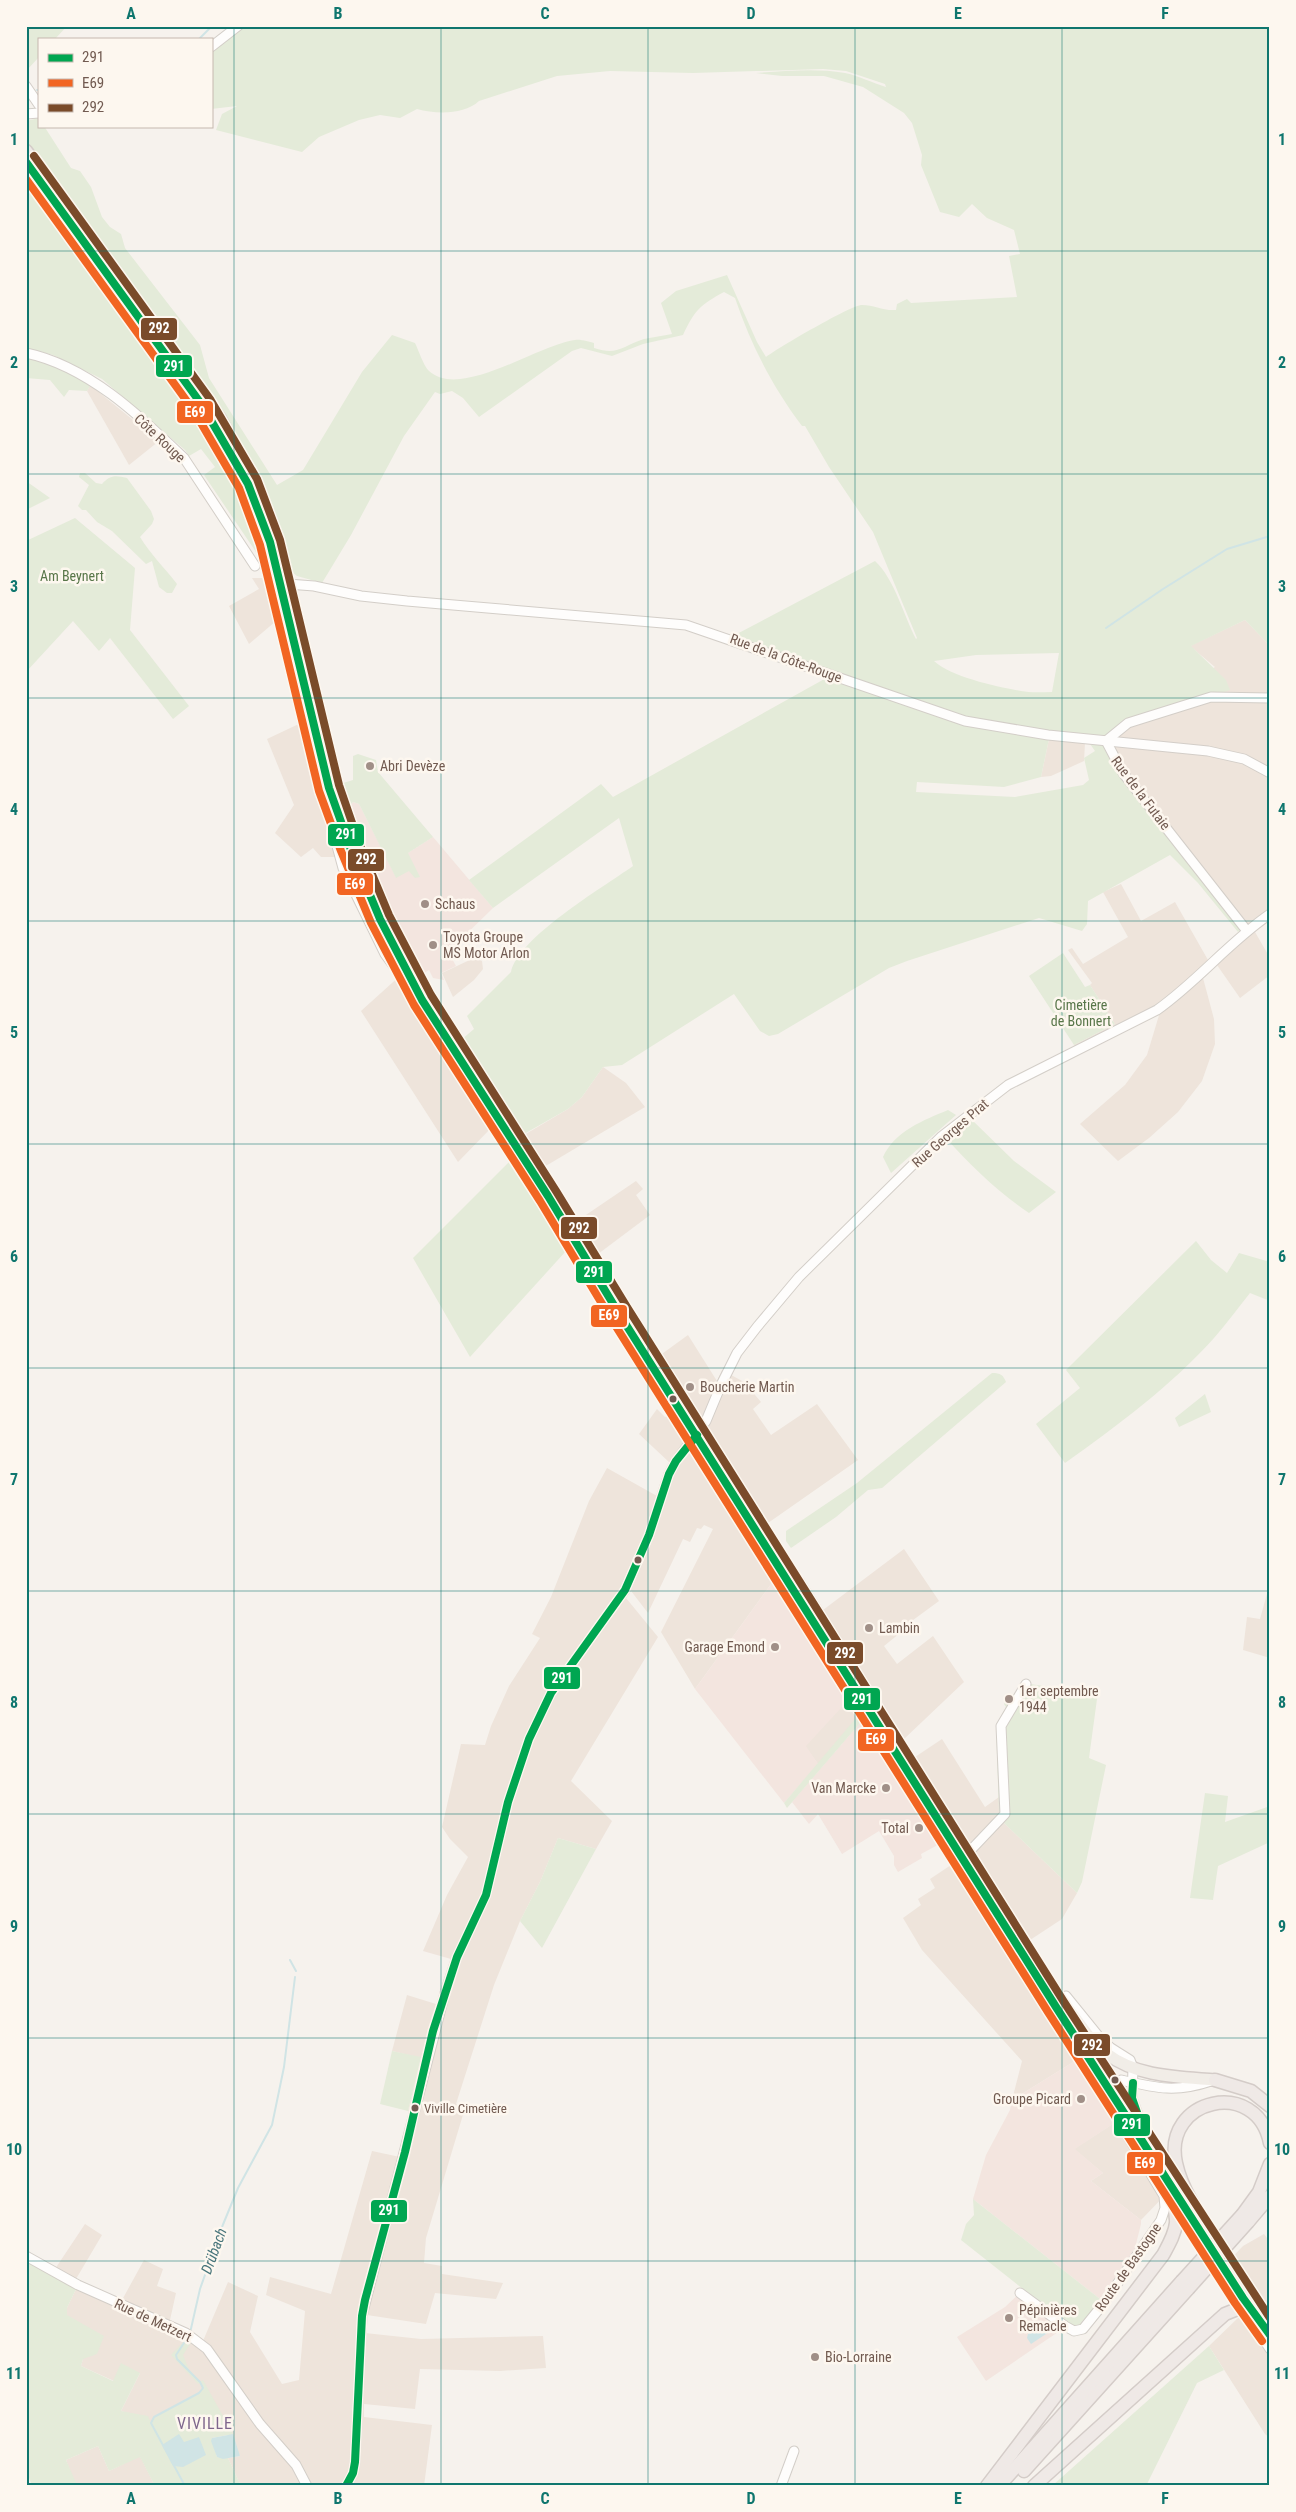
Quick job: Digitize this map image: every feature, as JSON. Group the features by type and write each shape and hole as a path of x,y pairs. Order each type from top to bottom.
{"highway":[{"name":"Route de Bastogne","path":"26,151 220,419 238,450 269,517 288,584 320,730 336,786 373,894"},
{"name":"Route de Bastogne","path":"26,162 202,405 248,484 262,519 277,568 314,732 329,788 373,894"},
{"path":"1215,2080 1251,2091 1270,2106"},
{"path":"1231,2264 1180,2178 1175,2155 1177,2132 1192,2113 1211,2103 1234,2103 1251,2110 1262,2122 1270,2143"},
{"path":"987,2486 1164,2254 1173,2236 1176,2222 1175,2207 1168,2191 1120,2106"},
{"path":"1245,2218 1259,2192 1270,2164"},
{"path":"1000,2486 1245,2218 1270,2196"},
{"path":"1011,2486 1185,2285"},
{"path":"1034,2486 1225,2314 1240,2308 1253,2311"}],"main road":[{"name":"Route de Bastogne","path":"373,894 405,968 441,1030 968,1853 1063,1998 1120,2106 1253,2311 1270,2334"},
{"name":"Route de Bastogne","path":"373,894 411,965 449,1029 699,1432 1110,2085 1224,2260 1270,2320"},
{"path":"1063,1998 1092,2039 1106,2054 1133,2068 1166,2076 1215,2080"},
{"path":"1231,2264 1239,2278"}],"street":[{"path":"212,46 238,26"},
{"path":"26,86 38,104"},
{"name":"Côte Rouge","path":"26,354 61,364 98,385 142,419 184,458 255,566"},
{"name":"Rue de la Côte-Rouge","path":"288,584 314,586 361,596 408,602 686,624 720,634 950,717 1039,733 1106,741"},
{"path":"1106,741 1128,723 1211,697 1270,698"},
{"name":"Rue de la Futaie","path":"1106,741 1229,755 1256,765 1270,774"},
{"name":"Rue de la Futaie","path":"1106,741 1123,772 1247,931"},
{"path":"329,788 326,800 327,809 343,868 385,954 393,965 405,968"},
{"name":"Rue Georges Prat","path":"346,2486 353,2473 355,2462 362,2316 405,2152 436,2022 457,1957 486,1895 508,1802 529,1739 551,1692 625,1590 649,1535 669,1474 676,1461 699,1432 737,1353 799,1277 942,1136 1008,1085 1157,1010 1178,994 1247,931 1270,914"},
{"path":"968,1853 1004,1814 1001,1726 1026,1684"},
{"path":"1133,2068 1132,2098 1146,2140"},
{"path":"1110,2085 1121,2080 1156,2089 1175,2090 1215,2080"},
{"name":"Route de Bastogne","path":"1020,2293 1065,2326 1074,2331 1083,2329 1116,2287 1161,2220 1165,2208 1164,2196 1101,2092 1110,2085"},
{"name":"Rue de Metzert","path":"26,2256 93,2292 189,2335 207,2349 260,2424 296,2465 307,2486"},
{"path":"1258,2332 1270,2349"},
{"path":"781,2486 794,2451"}],"shaded area":[{"path":"90,385 159,441 129,465 87,391"},
{"path":"252,578 268,578 273,585 279,612 273,613 276,621 249,644 229,606 259,589"},
{"path":"1245,620 1270,646 1270,921 1255,932 1270,958 1270,975 1240,998 1217,965 1203,978 1214,1019 1215,1044 1202,1081 1178,1112 1149,1138 1118,1161 1080,1124 1125,1085 1147,1055 1160,1012 1080,1054 1074,1045 1115,1024 1090,985 1092,983 1068,950 1072,948 1083,964 1128,937 1103,892 1121,884 1141,921 1175,902 1208,960 1244,927 1123,773 1106,741 1215,667 1190,646"},
{"path":"303,722 322,785 320,790 337,857 321,857 313,848 301,857 275,833 294,805 267,739"},
{"path":"1049,739 1085,743 1084,761 1051,776 1041,777"},
{"path":"353,802 359,804 396,877 408,853 433,837 493,908 452,948 449,953 456,966 441,973 444,980 433,978 429,970 418,977 411,965 376,893 381,890 348,807"},
{"path":"474,958 482,961 483,969 474,980 453,997 442,973"},
{"path":"402,974 477,1096 473,1100 491,1128 458,1162 361,1011"},
{"path":"603,1067 626,1083 645,1107 544,1167 524,1135 568,1109 582,1097"},
{"path":"636,1181 643,1189 636,1195 650,1215 598,1254 577,1221"},
{"path":"688,1335 717,1381 722,1370 744,1382 761,1402 753,1409 771,1435 817,1404 858,1460 768,1523 823,1610 904,1549 939,1601 909,1623 905,1629 884,1646 897,1664 933,1636 964,1682 904,1739 915,1757 942,1739 985,1807 999,1797 1000,1814 1003,1822 1077,1893 1062,1919 1015,1950 1083,2056 1012,2100 1022,2061 922,1950 903,1918 921,1905 918,1899 935,1888 930,1879 957,1861 896,1760 888,1753 863,1712 818,1764 805,1746 852,1695 779,1573 695,1689 661,1632 713,1529 704,1525 701,1529 697,1528 690,1542 683,1539 648,1613 631,1591 626,1598 658,1637 571,1781 612,1821 596,1849 558,1838 540,1882 520,1921 494,1985 456,2104 465,2108 426,2238 424,2263 442,2266 442,2274 503,2283 496,2299 435,2293 426,2324 367,2315 365,2333 421,2339 543,2336 546,2368 500,2371 420,2369 415,2409 364,2404 364,2417 432,2425 424,2486 241,2486 228,2458 240,2456 203,2388 199,2393 154,2417 151,2423 145,2418 121,2411 140,2373 114,2381 81,2366 83,2359 67,2315 67,2308 78,2285 53,2272 85,2224 102,2235 76,2279 122,2300 144,2260 163,2269 157,2286 176,2293 170,2320 189,2329 203,2341 228,2282 258,2296 250,2332 282,2384 299,2380 305,2311 266,2295 270,2277 331,2294 372,2151 400,2157 412,2114 408,2111 421,2058 392,2051 407,1995 436,2004 451,1959 423,1951 447,1895 468,1857 450,1839 442,1827 461,1744 485,1745 491,1726 509,1686 540,1638 532,1634 551,1597 589,1501 607,1468 657,1496 670,1463 639,1434 657,1409 665,1417 676,1412 648,1364"},
{"path":"779,1573 848,1684 852,1696 806,1746 818,1764 784,1803 695,1689"},
{"path":"1270,1583 1270,1658 1243,1650 1247,1617 1260,1619"},
{"path":"866,1716 947,1840 921,1854 922,1858 898,1872 894,1865 894,1856 879,1831 842,1854 818,1814 809,1824 792,1802"},
{"path":"1083,2056 1122,2118 1075,2149 1103,2173 1091,2181 1141,2220 1135,2248 1100,2299 973,2199 986,2155 1010,2110 1012,2100"},
{"path":"1122,2118 1166,2194 1141,2220 1091,2181 1103,2173 1074,2149"},
{"path":"1264,2234 1270,2242 1270,2438 1265,2434 1209,2346 1238,2318 1246,2319 1248,2307 1220,2270 1243,2246"},
{"path":"1020,2293 1064,2328 986,2381 957,2337 1005,2307"},
{"path":"1047,2321 1053,2327 1052,2330 1031,2344 1027,2338 1028,2334"},
{"path":"179,2434 184,2442 199,2437 206,2455 183,2467 173,2466 162,2445"},
{"path":"233,2434 240,2456 223,2459 217,2457 211,2441 212,2438"},
{"path":"98,2446 109,2471 140,2456 155,2486 76,2486 66,2460"}],"green space":[{"path":"26,26 67,26 56,38 38,38 38,58 26,71"},
{"path":"246,26 1270,26 1270,646 1245,620 1191,646 1226,680 1230,690 1118,729 1111,753 1244,926 1238,932 1198,883 1170,855 1088,901 1087,924 1082,931 1039,918 907,961 889,968 778,1034 769,1036 760,1031 734,994 622,1065 603,1067 582,1097 568,1109 524,1134 461,1040 474,1029 467,1016 511,972 517,958 545,929 563,914 633,866 619,818 493,908 469,880 601,784 613,797 828,677 960,723 1049,739 1041,777 1004,787 917,782 916,792 1015,797 1083,785 1089,780 1084,758 1095,751 1090,744 1096,735 1034,729 963,717 733,636 875,561 888,577 917,638 873,532 829,467 805,426 802,426 781,396 755,349 735,298 724,292 699,309 683,335 643,344 612,356 581,348 572,351 479,417 463,398 452,391 440,394 435,392 404,436 351,535 322,583 297,576 291,571 259,483 26,144 26,121 38,118 38,128 45,128 71,168 80,171 91,187 102,217 110,227 121,234 125,248 200,345 209,378 277,485 303,470 362,372 392,335 415,343 429,371 443,378 460,379 500,368 559,344 575,340 594,343 594,348 615,351 644,339 672,334 661,303 676,291 727,275 757,342 766,357 830,319 862,305 896,310 897,304 907,299 911,303 1017,297 1009,256 1020,254 1014,230 987,218 972,204 959,217 940,212 921,165 922,155 912,123 904,113 863,87 824,76 782,76 756,73 800,70 834,71 850,74 886,87 885,84 846,71 823,69 693,73 610,71 557,76 479,101 473,106 458,111 433,112 417,109 400,118 380,115 359,120 319,137 302,152 216,130 222,114 237,106 212,109 212,50","holes":["1059,653 1052,692 1033,692 988,684 952,672 934,661 976,655"]},
{"path":"26,171 89,259 88,261 215,445 231,473 258,531 267,562 262,561 204,475 215,467 201,449 189,456 185,450 102,379 53,355 26,348"},
{"path":"26,354 92,382 87,391 69,390 64,397 50,380 26,378"},
{"path":"80,473 85,473 96,483 102,484 113,476 127,478 151,511 154,519 152,524 140,537 177,584 172,593 167,593 159,587 152,561 146,564 112,531 97,522 86,510 82,510 78,506 89,485 79,477"},
{"path":"26,481 50,498 26,510"},
{"name":"Am Beynert","path":"75,518 135,568 130,630 189,706 173,719 110,638 99,651 73,621 26,672 26,541"},
{"path":"358,754 376,760 378,772 433,837 408,853 420,877 415,878 409,871 396,878 359,804 353,802 348,807 340,784 353,780 353,756"},
{"path":"332,808 356,873 397,960 396,963 389,958 342,857 329,809"},
{"name":"Cimetière de Bonnert","path":"1063,953 1085,987 1090,985 1115,1024 1074,1045 1029,976"},
{"path":"948,1110 956,1115 891,1173 883,1157 895,1140 911,1128"},
{"path":"970,1118 1014,1161 1056,1192 1029,1213 996,1187 946,1138"},
{"path":"509,1162 566,1251 470,1357 413,1258"},
{"path":"1196,1241 1211,1260 1227,1273 1239,1253 1270,1262 1270,1301 1250,1293 1214,1338 1180,1372 1124,1420 1065,1463 1036,1424 1080,1388 1066,1370"},
{"path":"992,1373 998,1373 1006,1382 882,1488 868,1490 836,1517 791,1548 786,1541 786,1531 857,1483"},
{"path":"1205,1394 1211,1412 1179,1427 1175,1418"},
{"path":"1024,1683 1095,1694 1097,1699 1089,1758 1106,1765 1082,1882 1077,1893 1003,1822 999,1814 996,1725 1006,1707 1004,1704 1010,1694 1015,1696"},
{"path":"862,1711 866,1716 787,1808 784,1803"},
{"path":"1205,1793 1228,1796 1225,1822 1270,1806 1270,1842 1218,1866 1213,1900 1190,1898"},
{"path":"558,1838 596,1849 542,1948 520,1921 540,1882"},
{"path":"392,2051 421,2057 408,2111 380,2104"},
{"path":"973,2199 1100,2299 1081,2326 1074,2326 961,2240 966,2224 974,2215"},
{"path":"26,2261 36,2267 38,2264 78,2285 67,2308 67,2315 104,2336 97,2354 83,2359 81,2366 113,2381 121,2363 140,2373 121,2411 148,2416 151,2423 154,2417 199,2393 203,2388 200,2382 203,2380 233,2434 212,2438 217,2457 228,2458 241,2486 155,2486 140,2457 109,2471 98,2446 66,2460 77,2485 32,2486 26,2470"},
{"path":"187,2338 192,2341 183,2355 190,2372 200,2382 198,2384 171,2355"},
{"path":"1209,2346 1224,2370 1197,2383 1146,2486 1052,2486"}],"waterway":[{"path":"200,38 212,26"},
{"path":"1106,628 1227,549 1270,536"},
{"path":"290,1960 296,1971"},
{"name":"Drübach","path":"190,2333 200,2289 222,2227 238,2188 272,2125 284,2067 295,1977"},
{"name":"Drübach","path":"185,2486 151,2423 154,2417 199,2393 203,2388 200,2382 177,2359 176,2355 188,2337"}],"transit line":[{"name":"292","path":"34,156 210,399 257,479 280,540 339,785 359,843 389,915 431,995 556,1191 1064,2002 1270,2318"},
{"name":"291","path":"26,162 202,405 248,484 270,542 329,788 350,847 380,919 422,1000 548,1196 618,1312 1056,2007 1243,2298 1270,2335"},
{"name":"E69","path":"26,179 194,411 239,488 260,545 319,791 341,851 371,923 414,1005 540,1201 610,1317 1048,2012 1235,2303 1262,2341"},
{"name":"291","path":"346,2486 353,2473 355,2462 362,2316 365,2300 405,2152 433,2031 457,1957 486,1895 508,1802 529,1739 551,1693 625,1590 649,1535 669,1474 676,1461 697,1435"},
{"name":"291","path":"1133,2083 1132,2098 1141,2124"}],"place":[{"name":"Abri Devèze","path":"370,766"},
{"name":"Schaus","path":"425,904"},
{"name":"Toyota Groupe MS Motor Arlon","path":"433,945"},
{"name":"Boucherie Martin","path":"690,1387"},
{"name":"Lambin","path":"869,1628"},
{"name":"Garage Emond","path":"775,1647"},
{"name":"1er septembre 1944","path":"1009,1699"},
{"name":"Van Marcke","path":"886,1788"},
{"name":"Total","path":"919,1828"},
{"name":"Groupe Picard","path":"1081,2099"},
{"name":"Viville Cimetière","path":"415,2108"},
{"name":"Pépinières Remacle","path":"1009,2318"},
{"name":"Bio-Lorraine","path":"815,2357"}],"district":[{"name":"VIVILLE","path":"205,2423"}]}
